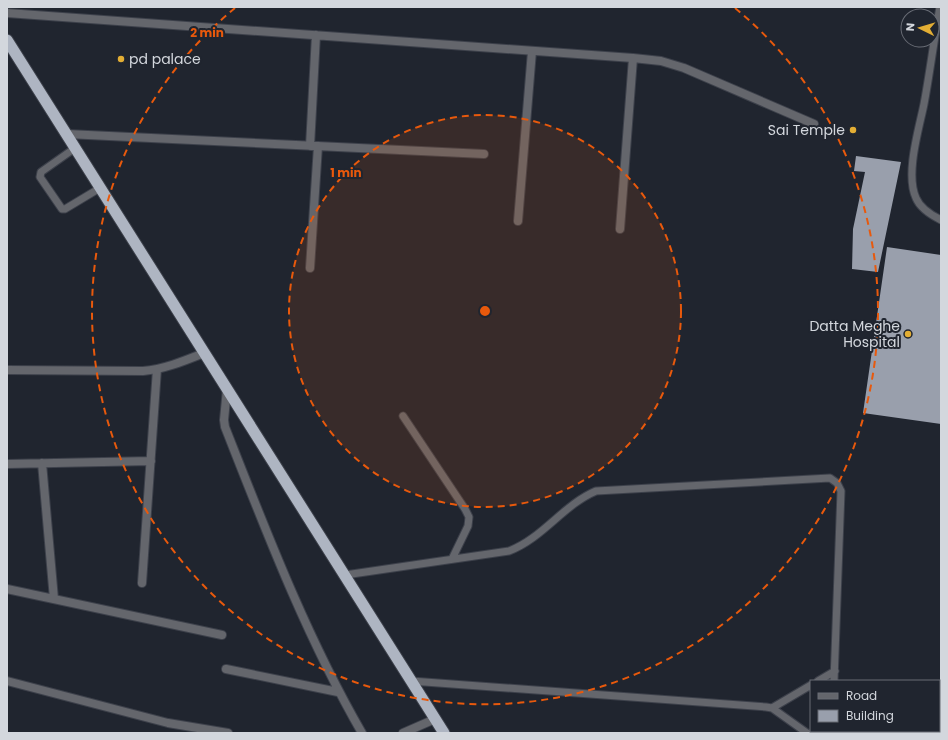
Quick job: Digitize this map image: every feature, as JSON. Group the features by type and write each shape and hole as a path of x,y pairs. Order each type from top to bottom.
{"highway":[{"path":"7,40 444,733"}],"street":[{"path":"7,13 633,58 661,62 684,68 814,124"},
{"path":"310,268 316,35"},
{"path":"518,221 532,51"},
{"path":"620,228 633,58"},
{"path":"66,134 484,154"},
{"path":"7,370 157,370 204,353"},
{"path":"142,583 157,370"},
{"path":"228,390 224,420 225,428 284,573 338,692 362,733"},
{"path":"7,464 151,461"},
{"path":"42,463 54,599"},
{"path":"7,589 222,635"},
{"path":"226,669 338,692"},
{"path":"7,681 168,723 228,733"},
{"path":"402,733 435,719"}],"lane":[{"path":"940,7 915,149 912,176 916,198 924,210 941,220"},
{"path":"75,148 41,172 40,177 62,209 65,210 100,188"},
{"path":"403,416 469,517 468,526 452,559"},
{"path":"345,575 509,551 532,539 584,496 596,491 830,478 837,483 841,491 834,680"},
{"path":"820,680 835,671"},
{"path":"411,681 772,708 807,733"},
{"path":"772,708 810,686"}],"building":[{"path":"856,156 901,162 878,272 852,269 853,229 865,172 854,171"},
{"name":"Datta Meghe Hospital","path":"887,247 941,255 941,424 863,413"}],"place":[{"name":"pd palace","path":"121,59"},
{"name":"Sai Temple","path":"853,130"},
{"name":"Datta Meghe Hospital","path":"908,334"}]}
